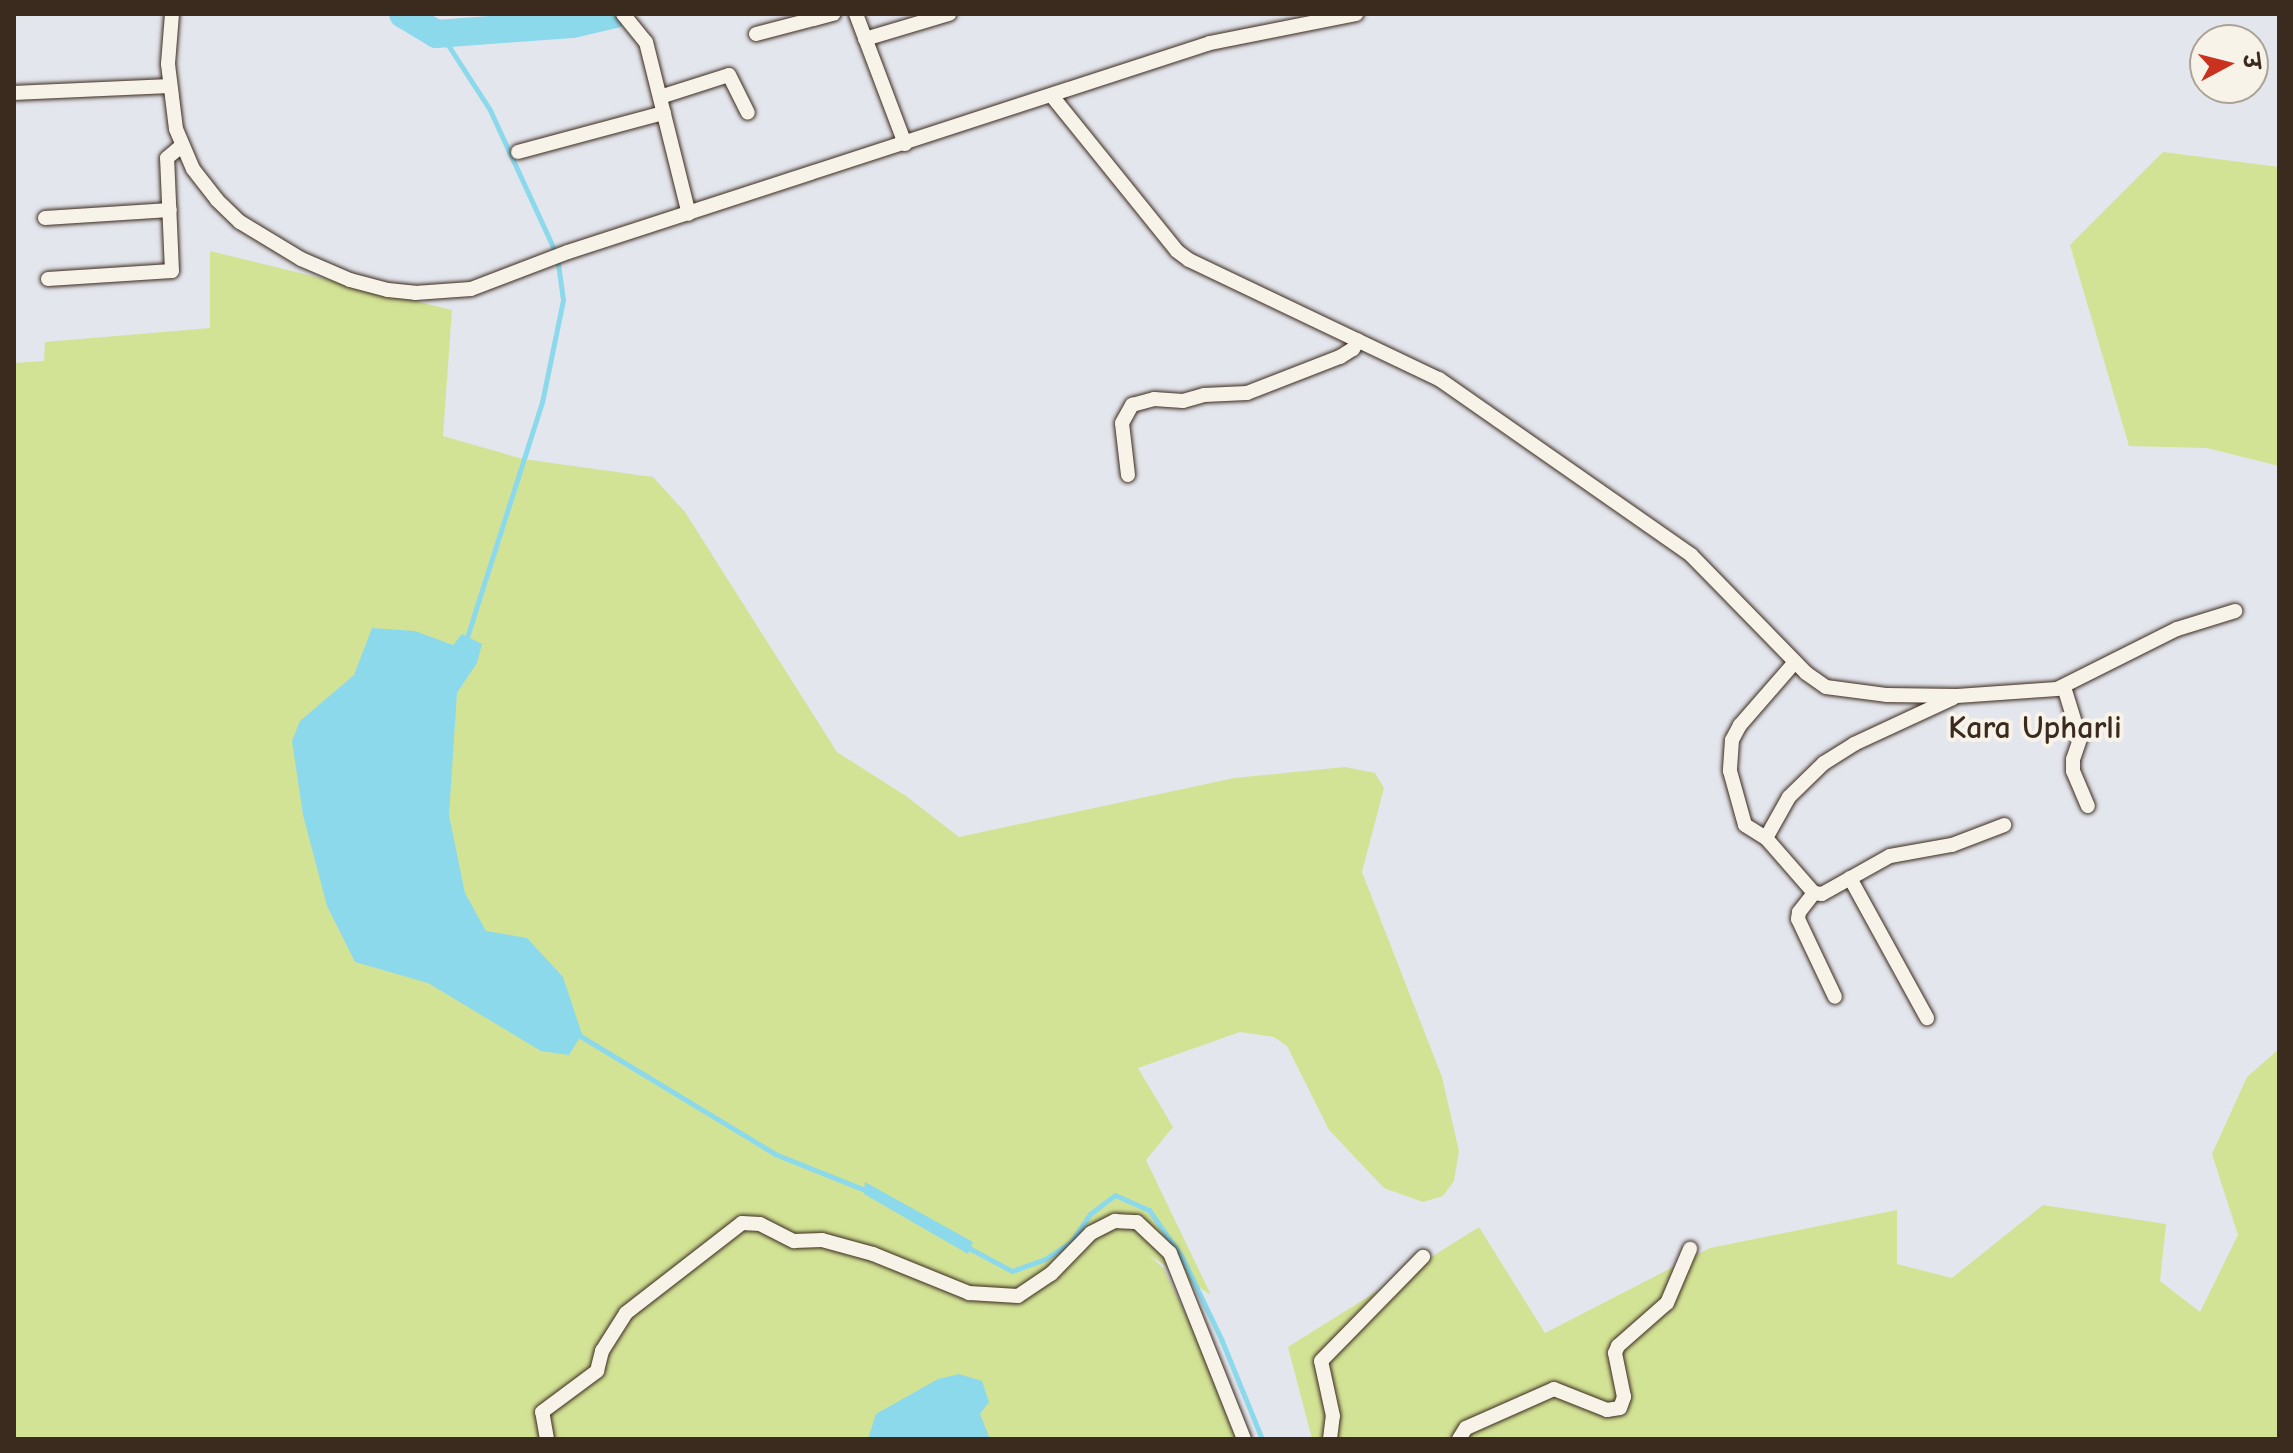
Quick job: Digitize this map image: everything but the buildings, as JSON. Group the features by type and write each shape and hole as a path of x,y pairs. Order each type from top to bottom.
{"street":[{"path":"172,14 169,86 180,147 193,169 240,222 301,259 350,280 388,290 433,293 471,289 568,252 1210,43 1307,18 1356,14"},
{"path":"756,34 833,14"},
{"path":"856,14 905,144"},
{"path":"865,39 949,14"},
{"path":"627,19 646,42 689,214"},
{"path":"660,97 729,75 748,113"},
{"path":"14,93 169,86"},
{"path":"1052,96 1177,251 1199,266 1439,379 1691,555 1795,662 1822,685 1837,691 1957,696 2043,691 2064,687 2177,629 2235,611"},
{"path":"518,152 664,113"},
{"path":"48,279 171,272 167,158 180,147"},
{"path":"45,218 170,210"},
{"path":"1128,475 1122,423 1132,405 1154,399 1183,401 1204,395 1247,393 1340,357 1353,349 1358,340"},
{"path":"1795,662 1740,725 1729,756 1733,793 1745,825 1758,837 1766,838 1814,893 1822,894 1890,856 1952,845 2004,825"},
{"path":"2064,687 2080,739 2073,759 2073,771 2088,806"},
{"path":"1766,838 1789,797 1824,763 1854,744 1957,696"},
{"path":"1850,878 1927,1018"},
{"path":"1814,893 1799,912 1798,919 1835,997"},
{"path":"547,1439 542,1412 596,1373 602,1351 626,1313 742,1223 760,1224 794,1241 822,1240 873,1254 969,1293 1018,1296 1051,1274 1091,1233 1115,1221 1137,1222 1170,1253 1244,1439"},
{"path":"1459,1439 1466,1428 1554,1389 1607,1410 1620,1408 1624,1397 1615,1353 1618,1346 1667,1303 1690,1249"},
{"path":"1330,1439 1333,1416 1321,1361 1423,1257"}],"green space":[{"path":"2163,152 2279,167 2279,466 2207,448 2129,446 2070,245"},
{"path":"210,251 452,310 443,436 523,459 653,477 685,512 837,752 906,796 959,837 1234,778 1345,767 1375,773 1384,788 1362,872 1442,1077 1459,1151 1454,1181 1443,1196 1423,1202 1384,1188 1329,1130 1287,1046 1274,1037 1240,1032 1138,1068 1173,1127 1146,1160 1211,1295 1149,1255 1164,1269 1203,1351 1236,1439 14,1439 14,363 44,361 45,342 210,328"},
{"path":"2279,1049 2279,1439 1312,1439 1288,1347 1479,1227 1545,1333 1710,1248 1897,1210 1897,1264 1952,1278 2043,1205 2166,1224 2160,1281 2200,1312 2238,1235 2212,1154 2247,1077"}],"water":[{"path":"372,628 415,631 453,645 462,634 482,644 477,663 457,693 449,815 465,893 486,931 527,938 563,977 582,1034 569,1055 541,1051 428,983 355,962 327,906 303,815 292,741 300,721 354,675"},
{"path":"865,1182 973,1242 968,1254 864,1194"},
{"path":"959,1374 982,1381 989,1402 980,1414 990,1439 868,1439 876,1414 938,1379"}],"waterway":[{"path":"403,14 436,34 572,24 615,14"},
{"path":"436,34 448,45 490,110 557,256 563,300 542,402 466,640"},
{"path":"577,1034 775,1154 870,1192"},
{"path":"965,1246 1012,1271 1045,1259 1071,1242 1090,1214 1115,1195 1149,1210 1182,1257 1222,1341 1262,1439"}],"district":[{"name":"Kara Upharli","path":"2035,728"}]}
